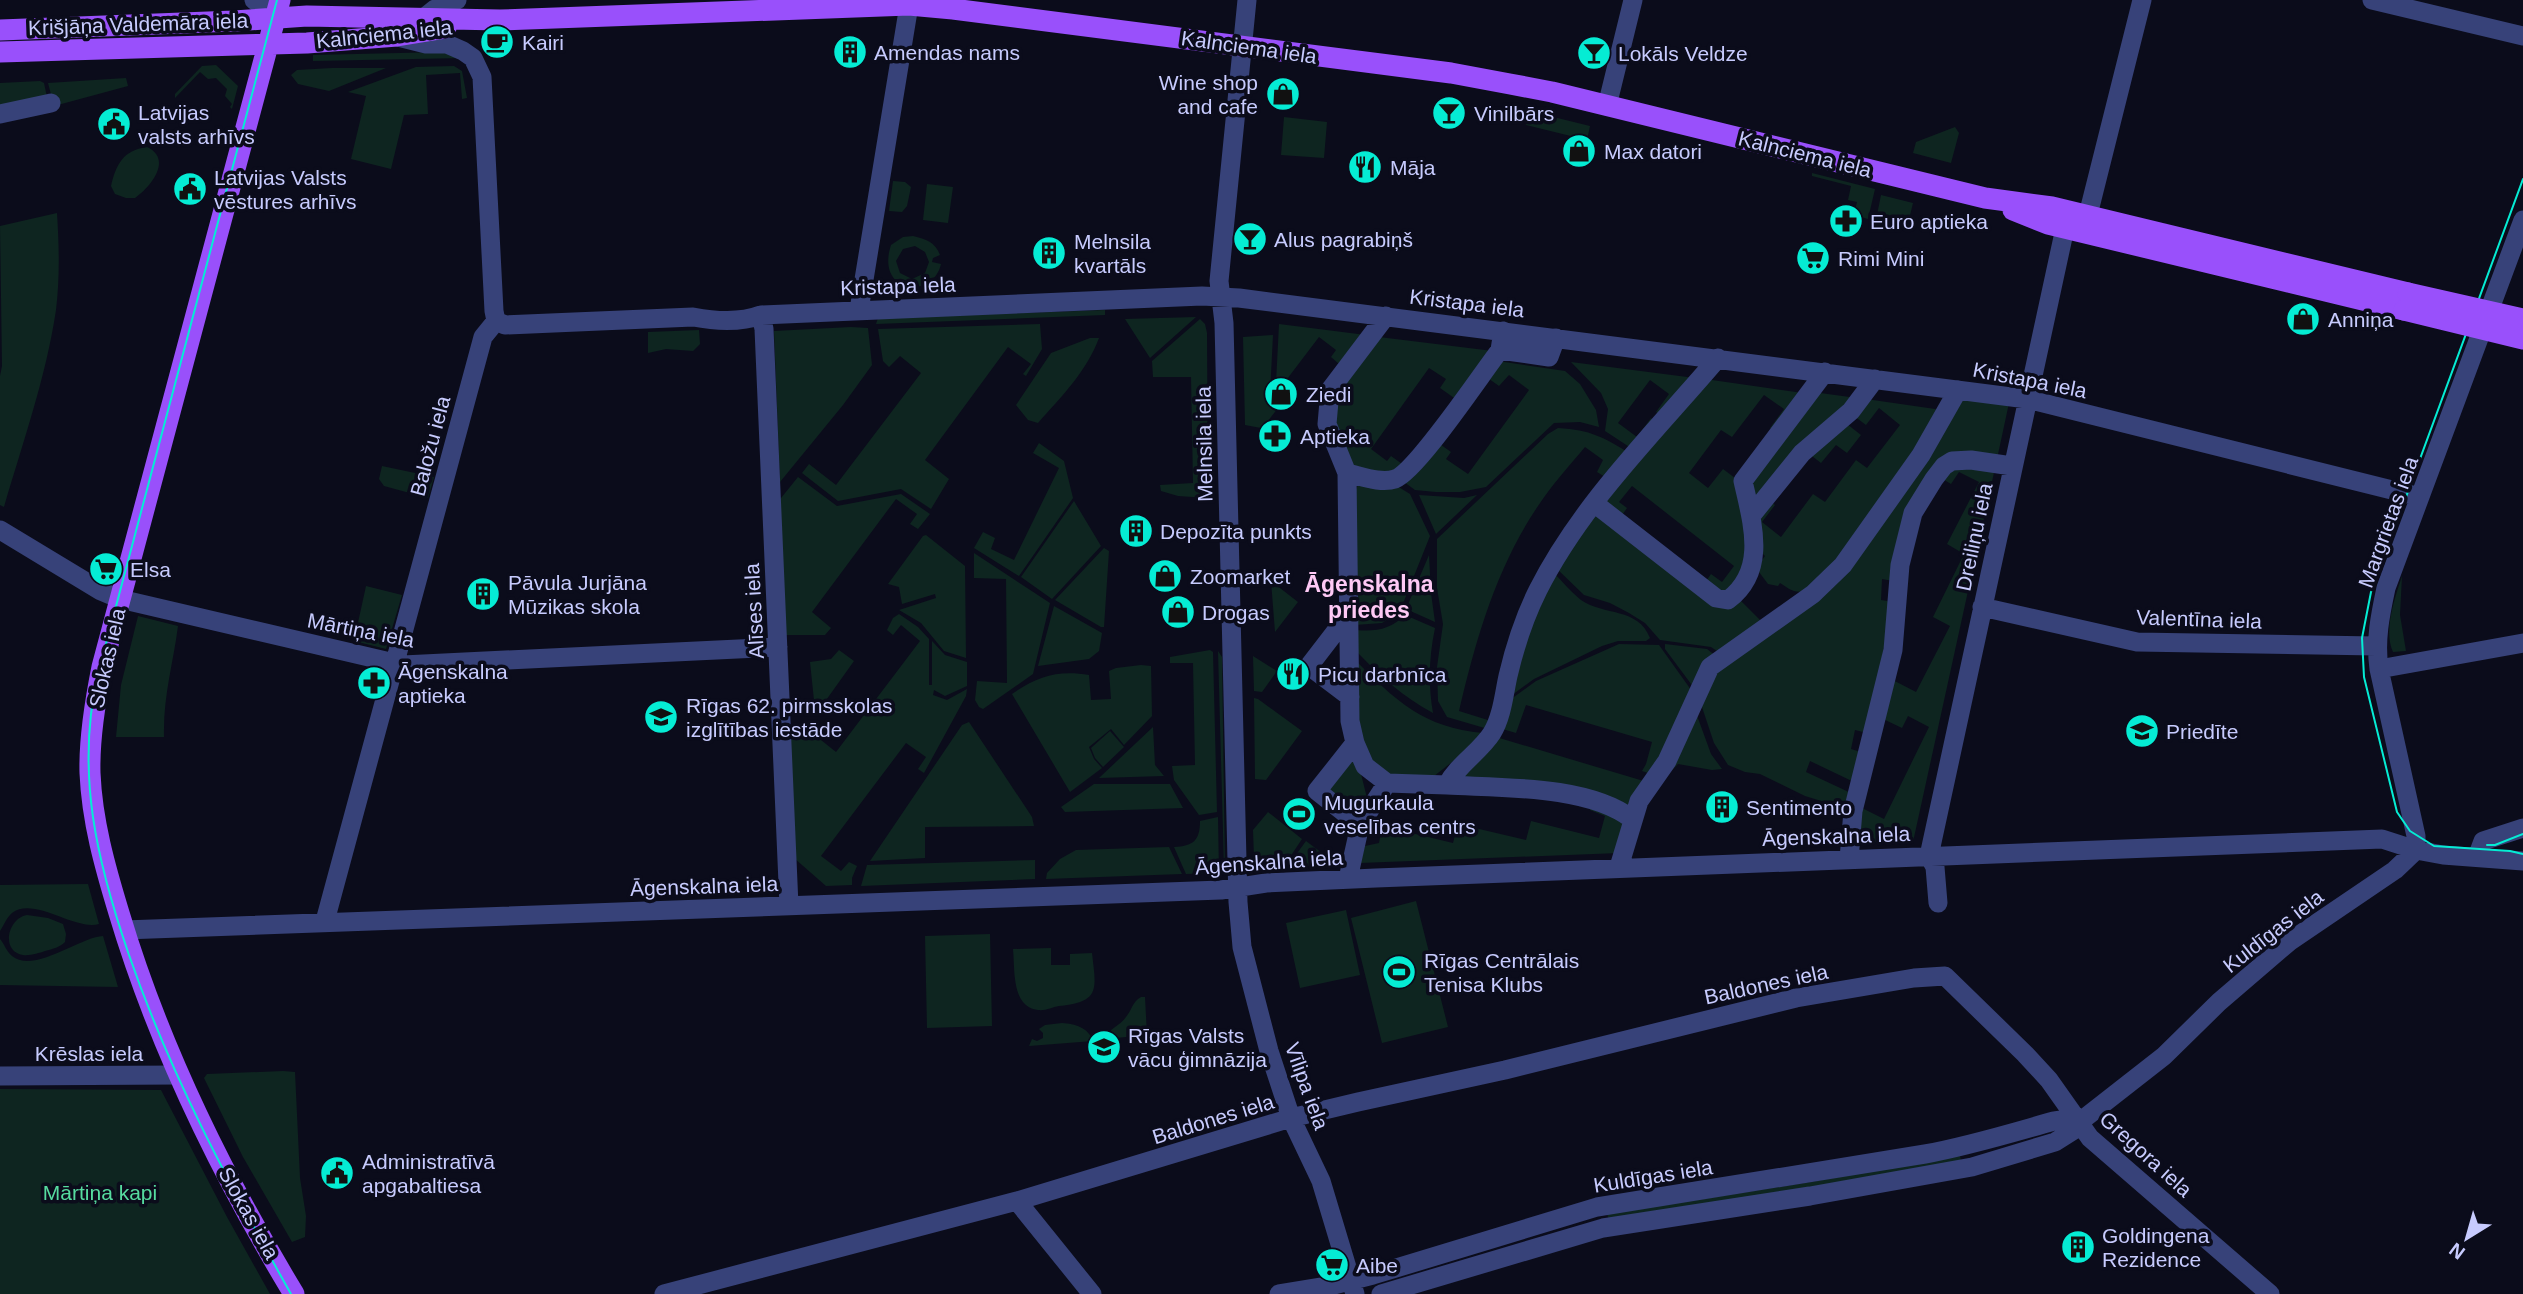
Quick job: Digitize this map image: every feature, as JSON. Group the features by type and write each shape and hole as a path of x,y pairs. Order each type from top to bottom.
{"main road":[{"name":"Kalnciema iela","path":"278,9 500,20 909,5 1067,22 1451,73 1552,92 1985,198 2088,215 2406,301"},
{"name":"Krišjāņa Valdemāra iela","path":"0,30 234,21 278,9"},
{"name":"Slokas iela","path":"278,9 97,690 90,773 101,852 147,999 179,1074 232,1184 294,1294"},
{"name":"Kalnciema iela","path":"269,43 397,36 500,20"},
{"name":"Krišjāņa Valdemāra iela","path":"0,52 269,43"},
{"path":"0,59 34,52"},
{"name":"Kalnciema iela","path":"1985,198 2048,224 2406,301"},
{"path":"2406,301 2523,318"},
{"path":"2406,301 2523,339"}],"street":[{"path":"254,0 278,9"},
{"path":"425,18 435,9 457,0"},
{"name":"Melnsila iela","path":"1237,888 1224,323 1220,272 1247,0"},
{"path":"1607,106 1633,0"},
{"path":"2088,215 2142,0"},
{"path":"2372,0 2523,36"},
{"path":"859,310 909,5"},
{"path":"397,36 426,44 447,44 463,51 473,58 482,77 496,321"},
{"path":"0,114 51,103"},
{"name":"Margrietas iela","path":"2416,850 2417,836 2376,646 2386,588 2523,220"},
{"name":"Dreiliņu iela","path":"1929,856 2065,228"},
{"name":"Kristapa iela","path":"496,321 505,325 693,317 709,320 750,320 761,315 859,310 1221,297 1386,316 1501,340 1549,357 1556,338 2027,399 2420,497"},
{"path":"2490,309 2523,318"},
{"name":"Alīses iela","path":"761,315 764,329 789,906"},
{"path":"1386,316 1330,390 1328,424 1347,473 1350,721 1355,743 1365,766 1387,783 1557,792 1616,807 1632,819"},
{"name":"Baložu iela","path":"325,921 483,337 496,321"},
{"path":"1347,473 1376,480 1395,479 1416,463 1501,340"},
{"path":"1447,785 1452,776 1493,732 1518,636 1537,591 1563,546 1594,503 1718,358"},
{"path":"1594,503 1716,598 1728,600 1746,580 1755,558 1751,516 1743,481 1825,373"},
{"path":"1751,516 1802,453 1851,411 1875,379"},
{"path":"1619,867 1639,801 1667,761 1710,667 1813,594 1843,565 1921,455 1958,390"},
{"path":"1849,859 1853,811 1893,650 1900,565 1913,513 1934,479 1944,466 1952,461 1971,460 2012,466"},
{"name":"Mārtiņa iela","path":"0,530 101,591 120,599 395,664 411,666 778,647"},
{"name":"Valentīna iela","path":"1982,607 2137,642 2376,646"},
{"path":"1349,614 1309,666 1350,697"},
{"path":"2379,669 2523,643"},
{"path":"1355,743 1317,791 1360,825"},
{"path":"1348,879 1360,825 1387,783"},
{"path":"2477,857 2483,841 2523,828"},
{"name":"Āgenskalna iela","path":"124,930 1237,888 1266,883 1619,867 2382,839 2416,850"},
{"path":"2416,850 2443,855 2523,861"},
{"name":"Kuldīgas iela","path":"1279,1294 1354,1287 1597,1207 1968,1146 2058,1120 2078,1121 2164,1056 2219,1002 2289,942 2384,878 2416,850"},
{"path":"1929,856 1936,867 1938,903"},
{"name":"Vīlipa iela","path":"1237,888 1242,947 1269,1051 1292,1118 1321,1181 1354,1287"},
{"name":"Gregora iela","path":"1945,976 2049,1080 2090,1138 2270,1294"},
{"name":"Baldones iela","path":"664,1294 1017,1200 1292,1118 1505,1070 1796,998 1914,978 1945,976"},
{"name":"Krēslas iela","path":"0,1076 179,1074"},
{"name":"Kuldīgas iela","path":"1381,1294 1603,1228 1810,1196 1972,1167 2055,1142 2074,1130 2078,1121"},
{"path":"1968,1146 1972,1167"},
{"path":"1017,1200 1068,1267 1093,1294"},
{"path":"1597,1207 1603,1228"},
{"path":"1354,1287 1373,1294"}],"green space":[{"path":"443,52 464,58 313,61 313,55"},
{"path":"216,65 238,86 232,109 232,104 225,96 227,89 216,78 208,79 200,72 175,98 175,94 202,66"},
{"path":"454,66 462,71 467,98 462,99 460,73 426,75 428,114 404,115 391,169 351,159 366,96 348,92 416,67"},
{"path":"386,68 329,91 298,84 291,75 297,70"},
{"path":"126,78 128,86 54,106 48,83"},
{"path":"0,83 44,83 47,97 0,108"},
{"path":"1529,111 1590,126 1587,140 1526,125"},
{"path":"1284,117 1327,122 1324,158 1281,155"},
{"path":"1955,127 1959,133 1951,163 1913,153 1916,142"},
{"path":"147,147 155,152 158,158 159,166 153,180 135,198 115,194 111,186 115,171 122,160 132,151"},
{"path":"1812,173 1875,189 1868,219 1854,215 1857,202 1848,200 1851,186 1812,176"},
{"path":"893,181 905,182 911,187 907,206 902,212 889,211"},
{"path":"927,184 953,187 948,223 923,220"},
{"path":"1881,195 1913,203 1907,228 1876,220"},
{"path":"57,213 58,285 52,335 4,507 0,505 0,226"},
{"path":"913,236 926,240 938,251 940,255 933,258 932,262 941,264 936,276 928,283 917,287 907,286 898,282 891,274 888,261 891,245 903,237","holes":["915,246 925,252 929,262 925,273 912,279 900,273 896,261 903,249"]},
{"path":"1105,310 1105,315 876,324 878,318"},
{"path":"1196,317 1150,358 1125,319"},
{"path":"1200,319 1205,324 1207,333 1208,498 1178,496 1161,491 1160,485 1193,483 1191,377 1153,377 1152,361"},
{"path":"1040,324 1042,349 1026,376 1023,374 1031,364 1008,347 925,460 949,479 931,509 901,489 838,501 802,473 809,464 836,485 921,373 900,356 889,367 883,361 878,329"},
{"path":"1279,324 1366,335 1339,364 1331,357 1336,350 1319,337 1281,387 1276,383"},
{"path":"868,328 872,365 780,482 774,331"},
{"path":"699,330 700,344 693,351 666,349 648,353 648,332"},
{"path":"1273,335 1270,394 1278,408 1261,428 1245,425 1243,337"},
{"path":"1379,337 1493,351 1457,400 1440,388 1446,379 1429,368 1371,449 1387,461 1391,456 1405,466 1399,472 1355,470 1335,426 1336,396"},
{"path":"1090,338 1099,338 1088,362 1073,383 1038,423 1028,420 1016,405 1051,353"},
{"path":"1498,361 1565,371 1580,384 1596,410 1599,427 1580,422 1554,423 1486,487 1460,492 1415,490 1400,479 1437,442 1451,452 1446,459 1468,474 1529,390 1509,375 1499,386 1485,376"},
{"path":"1571,362 1695,378 1663,417 1656,412 1669,394 1650,380 1618,423 1637,437 1651,418 1657,423 1634,450 1605,431 1608,409 1601,393"},
{"path":"1705,379 1803,393 1775,432 1770,428 1784,409 1764,395 1732,437 1721,430 1689,473 1708,488 1723,469 1739,481 1750,549 1731,594 1704,584 1711,574 1722,582 1734,566 1632,486 1619,502 1627,508 1620,518 1598,502"},
{"path":"1813,392 1857,398 1754,506 1746,480"},
{"path":"1959,397 2009,403 1997,459 1942,463 1893,581 1882,579 1881,600 1893,602 1867,733 1855,730 1851,749 1864,753 1856,783 1810,761 1806,772 1853,794 1844,808 1805,796 1760,774 1745,772 1728,765 1714,743 1700,701 1710,676 1808,602"},
{"path":"1866,399 1942,410 1876,509 1818,582 1801,592 1791,590 1780,583 1778,586 1768,584 1756,568 1765,556 1759,550 1756,521 1769,500 1775,505 1762,522 1781,537 1813,494 1825,502 1856,460 1867,468 1900,425 1879,408 1866,425 1854,416"},
{"path":"1847,424 1861,435 1847,453 1836,445 1821,463 1808,453"},
{"path":"1558,428 1596,435 1631,454 1610,480 1597,472 1603,460 1585,447 1543,498 1523,530 1499,579 1480,631 1459,711 1491,721 1488,729 1447,717 1438,701 1437,667 1443,624 1437,588 1437,539 1548,434"},
{"path":"1039,443 1064,461 1073,498 1019,576 974,548 983,532 995,538 991,549 1014,560 1059,468 1033,453"},
{"path":"382,466 434,477 428,498 384,486 379,479"},
{"path":"1952,467 1995,468 1913,842 1853,842 1858,806 1884,819 1929,727 1908,716 1902,728 1879,717 1889,678 1916,692 1950,626 1933,617 1964,554 1947,544 1979,482 1959,472 1951,484 1941,478"},
{"path":"798,477 837,506 901,494 930,514 918,529 910,524 917,514 896,499 812,612 831,628 825,635 783,635 777,503"},
{"path":"1358,485 1397,486 1410,494 1430,536 1400,611 1382,623 1355,625 1354,493"},
{"path":"1419,495 1464,498 1477,495 1436,534"},
{"path":"1074,501 1101,546 1052,599 1021,577"},
{"path":"1595,506 1708,596 1736,596 1763,623 1720,653 1711,647 1660,640 1645,623 1629,613 1610,603 1584,595 1555,567"},
{"path":"926,535 965,566 966,658 944,651 921,623 899,610 936,598 935,594 902,604 899,587 888,584"},
{"path":"1104,548 1109,551 1104,627 1101,627 1055,600"},
{"path":"974,553 1050,603 1033,674 983,709 975,700 977,681 1007,683 1006,579 974,578"},
{"path":"1429,555 1431,593 1435,622 1406,609"},
{"path":"1553,572 1581,600 1637,621 1645,628 1650,638 1646,641 1618,641 1602,646 1534,679 1508,698 1517,657"},
{"path":"2402,576 2400,615 2406,651 2393,652 2390,624"},
{"path":"1271,581 1298,602 1275,632"},
{"path":"366,586 402,595 386,649 354,641"},
{"path":"1054,606 1102,633 1099,651 1089,659 1038,666"},
{"path":"899,614 918,627 929,639 929,685 932,685 932,641 945,655 967,662 967,686 945,696 934,690 933,695 947,700 967,689 966,696 924,773 918,769 926,757 906,743 821,856 841,871 849,862 857,866 852,885 826,886 794,858 788,734 807,723 818,732 816,736 836,752 920,641 901,625 893,635 887,630 893,618"},
{"path":"1405,615 1435,628 1430,670 1433,713 1392,685 1357,652 1356,630 1383,628 1394,624"},
{"path":"138,616 178,626 167,694 164,737 116,737 121,685"},
{"path":"1619,644 1659,645 1694,694 1654,775 1642,771 1652,742 1526,705 1516,733 1499,728 1507,702 1536,681"},
{"path":"1665,644 1707,649 1716,656 1697,692 1665,649"},
{"path":"839,650 854,661 824,703 815,710 810,662 831,659"},
{"path":"1210,650 1213,652 1217,812 1199,815 1174,780 1172,766 1195,765 1193,663 1170,663 1170,657"},
{"path":"1218,651 1222,657 1225,869 1224,868"},
{"path":"1253,656 1277,671 1262,692 1254,691"},
{"path":"1355,660 1412,710 1444,725 1483,733 1466,751 1429,780 1390,779 1370,764 1359,740"},
{"path":"1141,665 1151,666 1152,716 1124,745 1111,729 1089,747 1102,768 1070,792 1012,694 1049,676 1068,673 1089,675 1091,700 1111,699 1109,671"},
{"path":"1254,698 1302,731 1266,780 1255,779"},
{"path":"1695,710 1711,754 1722,769 1712,770 1678,764 1666,776"},
{"path":"969,722 1032,817 1034,826 925,827 925,858 870,861 962,725"},
{"path":"1153,727 1155,765 1164,776 1099,778"},
{"path":"1110,731 1124,747 1103,767 1091,748"},
{"path":"1496,737 1647,782 1632,814 1455,782"},
{"path":"1354,746 1368,802 1359,820 1320,790"},
{"path":"1094,784 1170,784 1183,808 1065,812 1061,807"},
{"path":"1592,802 1629,821 1619,853 1360,863 1365,846 1379,843 1382,826 1453,843 1458,824 1526,840 1531,821 1599,838 1605,816 1590,810"},
{"path":"1268,812 1302,839 1284,866 1258,866 1254,858 1253,830"},
{"path":"1218,817 1219,873 1186,874 1174,847 1191,844 1199,833 1200,821"},
{"path":"1804,832 1837,832 1842,835 1845,845 1791,847"},
{"path":"1306,841 1330,859 1333,865 1287,867"},
{"path":"1169,847 1182,874 1046,879 1047,873 1060,859 1076,850"},
{"path":"1035,860 1035,879 861,886 867,865"},
{"path":"88,884 99,924 78,923 43,911 21,909 10,915 0,931 0,885"},
{"name":"Rīgas Centrālais Tenisa Klubs","path":"1416,901 1448,1027 1382,1043 1351,918"},
{"path":"1346,910 1360,975 1300,988 1286,923"},
{"path":"27,915 48,918 63,924 65,942 56,948 34,954 23,955 16,952 9,941 11,928 20,917"},
{"path":"990,934 992,1026 927,1028 925,936"},
{"path":"103,936 118,987 0,985 0,939 12,956 32,961"},
{"path":"1051,948 1051,965 1070,965 1070,954 1092,953 1093,992 1089,997 1073,1004 1038,1010 1029,1007 1019,995 1013,949"},
{"path":"1141,997 1145,997 1147,1035 1105,1039 1109,1032 1124,1020"},
{"path":"1062,1023 1080,1027 1088,1032 1093,1041 1029,1046 1032,1039 1037,1041 1043,1038 1039,1029 1045,1025"},
{"path":"295,1072 300,1178 306,1216 305,1237 292,1242 243,1157 204,1078 207,1074"},
{"name":"Mārtiņa kapi","path":"0,1089 161,1090 270,1294 0,1294"},
{"path":"1960,1155 1961,1162 1609,1220 1607,1214 1817,1181"}],"tram line":[{"path":"277,0 98,674 91,710 89,781 107,886 145,999 202,1128 291,1294"},
{"path":"2523,179 2371,592 2362,638 2364,677 2397,812 2410,831 2434,846 2523,854"},
{"path":"2487,845 2495,845 2523,834"}],"place":[{"name":"Kairi","path":"497,42"},
{"name":"Amendas nams","path":"850,52"},
{"name":"Lokāls Veldze","path":"1594,53"},
{"name":"Wine shop and cafe","path":"1283,94"},
{"name":"Vinilbārs","path":"1449,113"},
{"name":"Latvijas valsts arhīvs","path":"114,124"},
{"name":"Max datori","path":"1579,151"},
{"name":"Māja","path":"1365,167"},
{"name":"Latvijas Valsts vēstures arhīvs","path":"190,189"},
{"name":"Euro aptieka","path":"1846,221"},
{"name":"Alus pagrabiņš","path":"1250,239"},
{"name":"Melnsila kvartāls","path":"1049,253"},
{"name":"Rimi Mini","path":"1813,258"},
{"name":"Anniņa","path":"2303,319"},
{"name":"Ziedi","path":"1281,394"},
{"name":"Aptieka","path":"1275,436"},
{"name":"Depozīta punkts","path":"1136,531"},
{"name":"Elsa","path":"106,569"},
{"name":"Zoomarket","path":"1165,576"},
{"name":"Pāvula Jurjāna Mūzikas skola","path":"483,594"},
{"name":"Drogas","path":"1178,612"},
{"name":"Picu darbnīca","path":"1293,674"},
{"name":"Āgenskalna aptieka","path":"374,683"},
{"name":"Rīgas 62. pirmsskolas izglītības iestāde","path":"661,717"},
{"name":"Priedīte","path":"2142,731"},
{"name":"Sentimento","path":"1722,807"},
{"name":"Mugurkaula veselības centrs","path":"1299,814"},
{"name":"Rīgas Centrālais Tenisa Klubs","path":"1399,972"},
{"name":"Rīgas Valsts vācu ģimnāzija","path":"1104,1047"},
{"name":"Administratīvā apgabaltiesa","path":"337,1173"},
{"name":"Goldingena Rezidence","path":"2078,1247"},
{"name":"Aibe","path":"1332,1265"}],"district":[{"name":"Āgenskalna priedes","path":"1369,597"}]}
